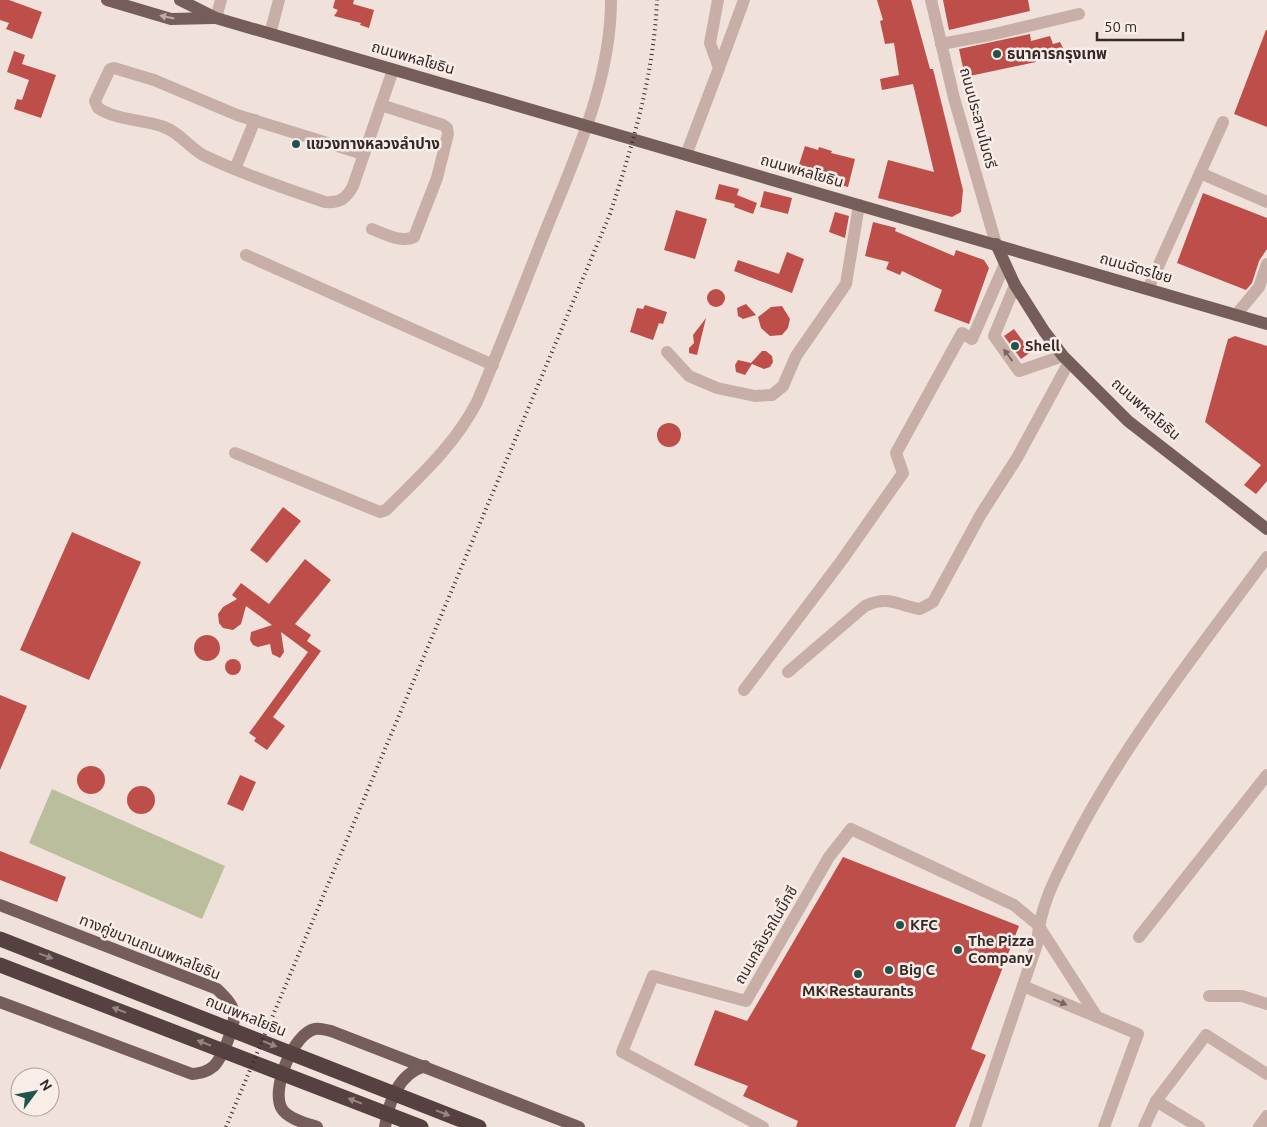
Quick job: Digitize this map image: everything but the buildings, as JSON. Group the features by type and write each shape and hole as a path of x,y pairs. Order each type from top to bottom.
{"highway":[{"name":"ถนนพหลโยธิน","path":"0,939 176,1006 479,1127"},
{"path":"0,965 422,1127"}],"main road":[{"name":"ถนนพหลโยธิน","path":"107,0 171,19 216,18"},
{"name":"ถนนพหลโยธิน","path":"180,0 216,18 686,156 996,244 1015,285 1044,331 1066,359 1128,421 1267,529"},
{"name":"ถนนฉัตรไชย","path":"996,244 1267,324"},
{"name":"ทางคู่ขนานถนนพหลโยธิน","path":"0,905 218,989 230,1002 234,1014 229,1038 216,1064 205,1072 192,1074 0,1002"},
{"path":"316,1127 296,1119 282,1110 278,1096 286,1061 300,1038 315,1029 331,1031 425,1066 578,1127"},
{"path":"385,1127 399,1084 410,1073 425,1066"}],"street":[{"path":"216,18 221,0"},
{"path":"270,34 280,0"},
{"path":"235,453 380,512 386,510 444,454 464,427 493,365 587,127 606,63 612,0"},
{"path":"718,0 710,43 719,68"},
{"path":"686,156 744,0"},
{"name":"ถนนประสานไมตรี","path":"931,0 941,44 996,244"},
{"path":"941,44 990,35 1078,14"},
{"path":"363,154 256,120 154,80 114,68 110,69 98,95 96,105 102,111 163,127 175,133 200,153 235,169 325,202 336,202 343,200 351,191 393,70"},
{"path":"372,229 395,238 411,239 414,237 437,178 448,134 447,128 443,125 381,105"},
{"path":"235,169 256,120"},
{"path":"1148,289 1222,122"},
{"path":"1200,173 1267,202"},
{"path":"667,352 689,376 717,388 755,396 772,395 783,386 796,356 846,284 859,205"},
{"path":"246,255 493,365"},
{"path":"744,690 842,560 903,473 896,453 962,334 972,339 1005,264"},
{"path":"1236,315 1259,287 1267,264"},
{"path":"994,336 1015,285"},
{"path":"981,318 1019,371 1066,359"},
{"path":"788,672 865,606 878,600 886,600 920,608 933,602 981,514 1017,458 1066,359"},
{"path":"975,1127 1024,986 1037,944 1038,925 1049,892 1085,819 1155,710 1267,557"},
{"path":"1139,937 1267,775"},
{"name":"ถนนกลับรถในบิ๊กซี","path":"763,1127 622,1052 653,976 746,1002 829,857 851,829 1014,905 1038,925"},
{"path":"1038,925 1097,1017"},
{"path":"1024,986 1138,1034 1104,1127"},
{"path":"1209,996 1242,996 1267,1004"},
{"path":"1144,1127 1156,1101 1206,1035 1267,1074"},
{"path":"1156,1101 1199,1127"},
{"path":"1259,1127 1267,1116"}],"green space":[{"path":"52,789 225,866 202,919 29,843"}],"railway":[{"path":"226,1127 610,214 627,161 647,82 652,55 657,0"}],"place":[{"name":"ธนาคารกรุงเทพ","path":"997,54"},
{"name":"แขวงทางหลวงลำปาง","path":"296,144"},
{"name":"Shell","path":"1015,346"},
{"name":"KFC","path":"900,925"},
{"name":"The Pizza Company","path":"958,950"},
{"name":"Big C","path":"889,970"},
{"name":"MK Restaurants","path":"858,974"}]}
